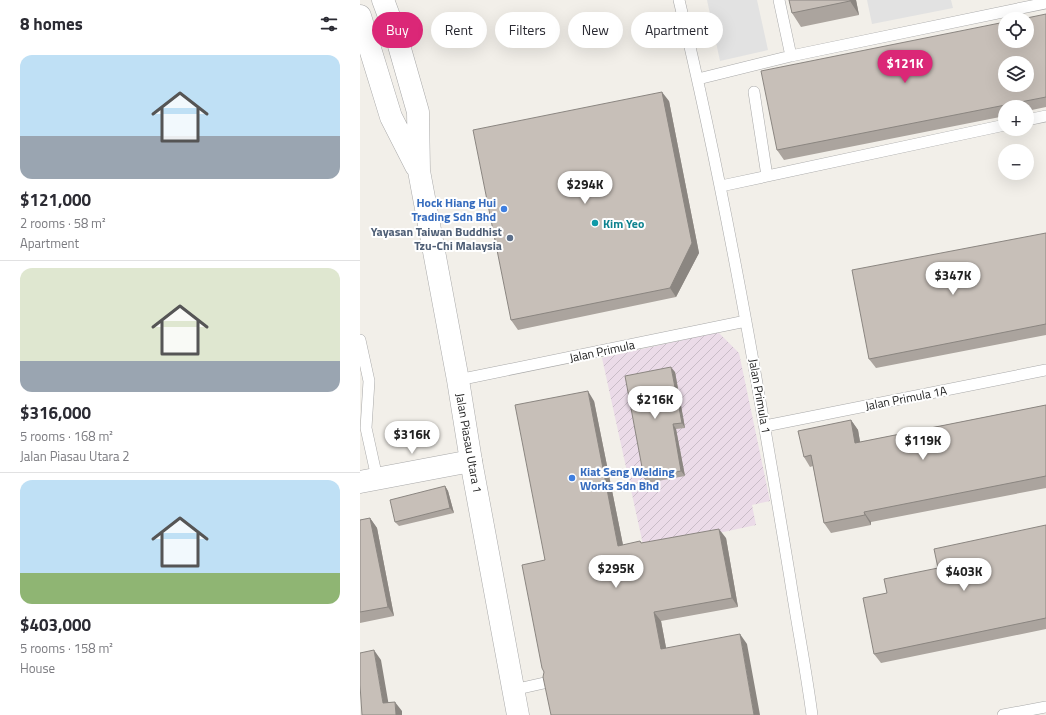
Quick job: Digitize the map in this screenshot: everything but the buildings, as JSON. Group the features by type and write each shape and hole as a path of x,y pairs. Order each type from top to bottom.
{"street":[{"name":"Jalan Piasau Utara 1","path":"383,0 396,35 418,112 419,171 518,715"},
{"name":"Jalan Piasau Utara 1","path":"360,16 391,117 419,171"},
{"path":"369,480 471,461"}],"lane":[{"name":"Jalan Primula 1","path":"679,0 721,186 765,426 812,715"},
{"path":"780,0 790,56"},
{"path":"698,79 790,56 1046,3"},
{"path":"754,92 767,176"},
{"path":"1034,119 1046,116"},
{"path":"721,186 998,126"},
{"name":"Jalan Primula","path":"458,380 746,321"},
{"path":"360,340 369,381 363,429 369,480"},
{"name":"Jalan Primula 1A","path":"765,426 1046,370"},
{"path":"513,690 544,683"},
{"path":"1003,715 1046,707"}],"shaded area":[{"path":"707,0 757,0 768,50 720,61 717,48 723,48 723,12 710,12"},
{"path":"867,0 951,0 953,8 872,24"},
{"path":"718,332 739,353 770,501 752,505 756,525 644,549 602,358"}],"place":[{"name":"Hock Hiang Hui Trading Sdn Bhd","path":"504,209"},
{"name":"Kim Yeo","path":"595,223"},
{"name":"Yayasan Taiwan Buddhist Tzu-Chi Malaysia","path":"510,238"},
{"name":"Kiat Seng Welding Works Sdn Bhd","path":"572,478"}]}
